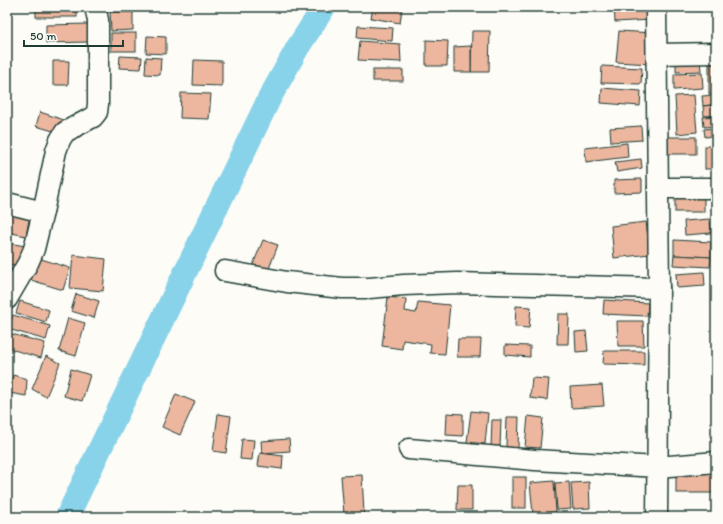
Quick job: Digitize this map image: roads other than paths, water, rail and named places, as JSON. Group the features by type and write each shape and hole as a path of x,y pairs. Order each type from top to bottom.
{"street":[{"path":"7,299 28,263 34,249 56,151 60,140 65,132 89,120 97,112 98,20 95,7"},
{"path":"656,7 659,288 657,517"},
{"path":"657,54 716,53"},
{"path":"658,188 716,188"},
{"path":"7,203 43,212"},
{"path":"225,271 287,282 342,288 457,283 659,288"},
{"path":"409,450 535,460 658,467 716,462"}],"waterway":[{"path":"67,517 269,99 298,47 324,7"}]}
